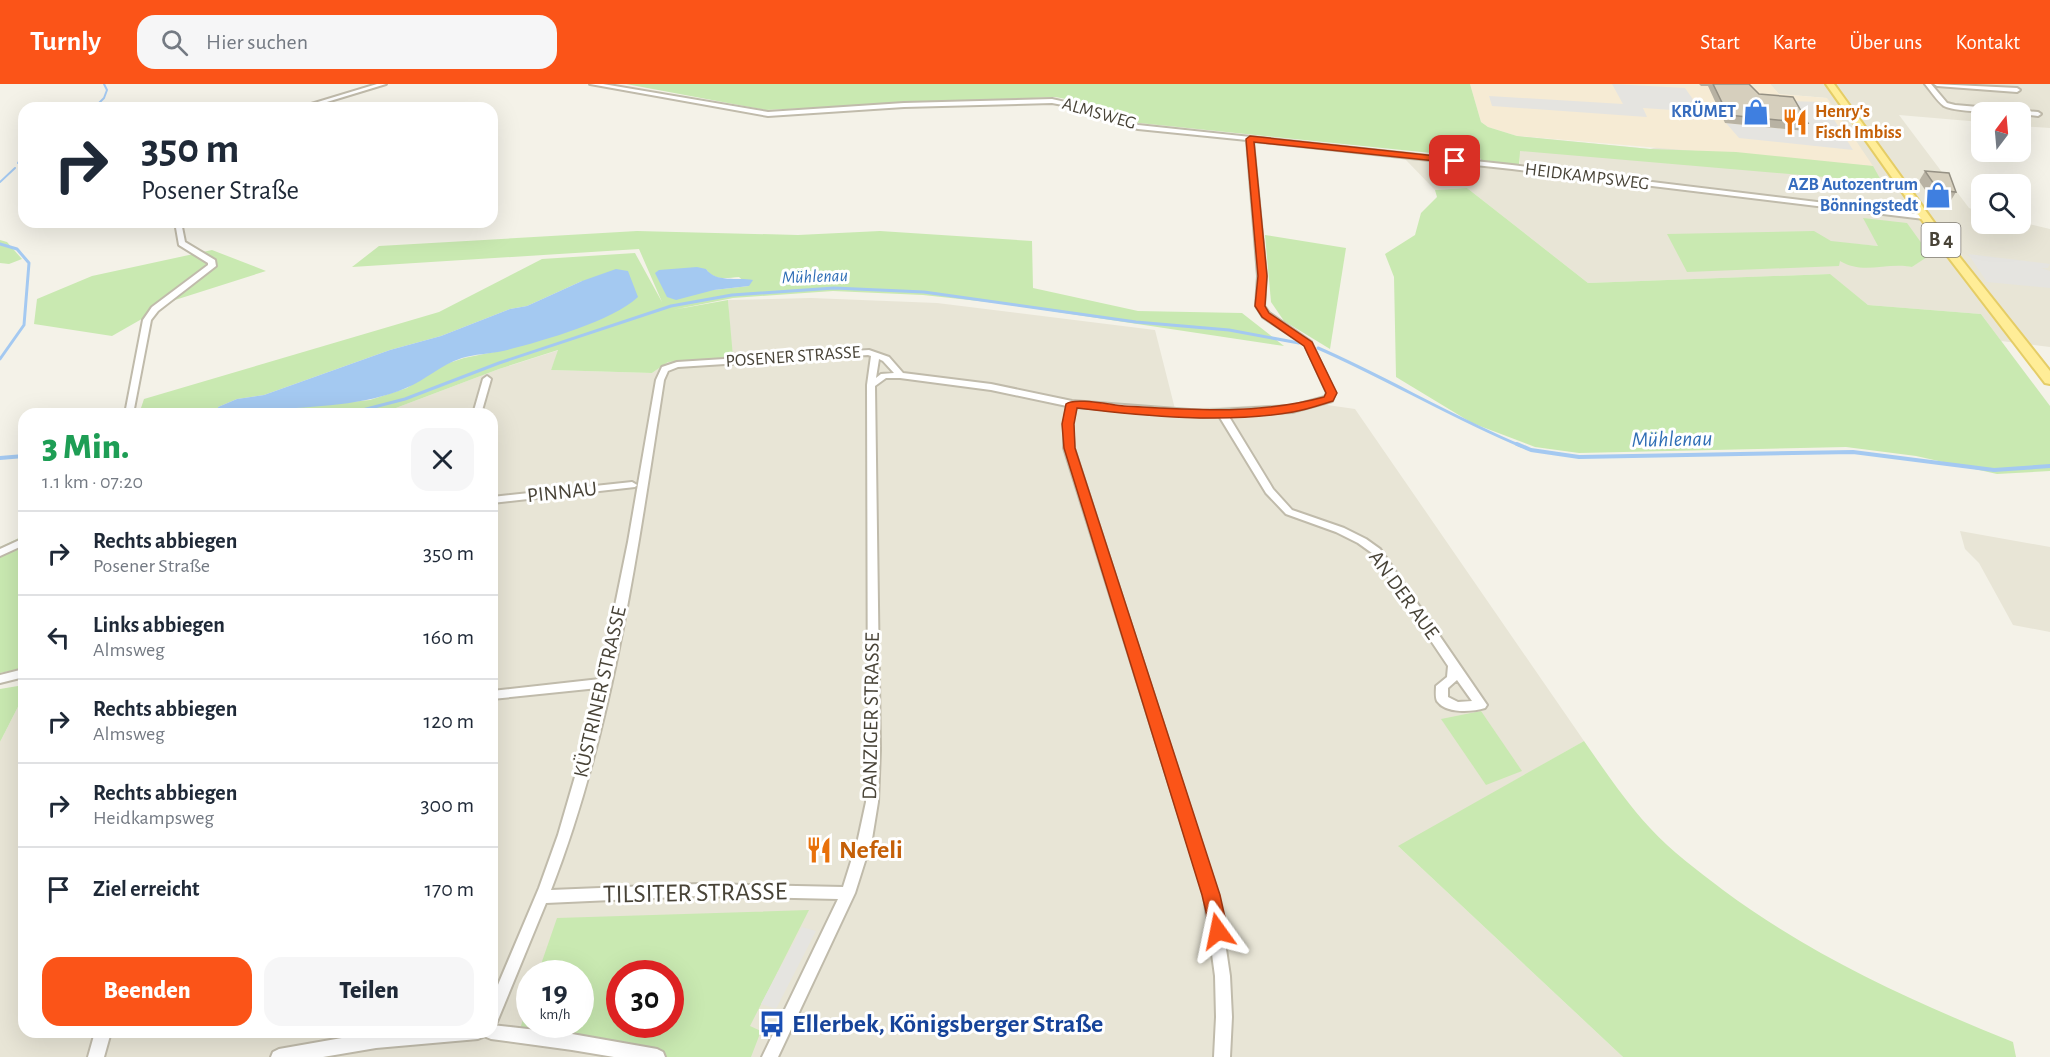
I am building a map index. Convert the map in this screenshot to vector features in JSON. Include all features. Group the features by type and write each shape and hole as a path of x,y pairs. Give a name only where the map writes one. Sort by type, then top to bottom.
{"main road":[{"name":"B 4","path":"1830,84 1924,217 2050,380"}],"street":[{"path":"322,102 383,84"},
{"name":"ALMSWEG","path":"593,84 768,114 923,104 1052,101 1081,107 1120,124 1250,139"},
{"path":"1928,84 1945,104 2037,114"},
{"path":"1937,84 2017,90"},
{"name":"HEIDKAMPSWEG","path":"1250,139 1516,167 1924,217"},
{"name":"POSENER STRASSE","path":"871,385 884,376 900,375 991,387 1072,404 1111,409 1222,415 1292,409 1329,399 1331,393 1308,344 1266,315 1260,306 1262,276 1250,139"},
{"path":"130,408 147,320 156,309 212,266 212,262 182,243 179,228"},
{"name":"POSENER STRASSE","path":"677,364 860,352 875,354 886,359 900,375"},
{"name":"DANZIGER STRASSE","path":"770,1057 848,893 865,839 872,802 874,750 871,385 875,354"},
{"name":"KÜSTRINER STRASSE","path":"498,1002 573,810 604,683 643,483 660,380 665,369 677,364"},
{"path":"479,408 487,379"},
{"path":"1072,404 1068,424 1070,448 1211,895 1218,931 1224,996 1222,1057"},
{"name":"AN DER AUE","path":"1222,415 1269,491 1289,512 1340,530 1362,541 1376,552 1454,666"},
{"name":"PINNAU","path":"498,499 632,485"},
{"path":"0,553 18,544"},
{"path":"0,679 18,674"},
{"path":"498,694 604,683"},
{"name":"TILSITER STRASSE","path":"541,897 699,890 848,893"},
{"path":"498,1033 572,1042 657,1057"},
{"path":"96,1057 101,1038"},
{"path":"279,1057 376,1040 402,1038"}],"shaded area":[{"path":"1470,84 1770,84 1779,94 1827,98 1873,166 1517,136 1488,127 1481,122"},
{"path":"1612,84 1685,88 1702,112 1643,108 1647,117 1492,106 1489,96 1623,104"},
{"path":"1770,84 2050,84 2050,128 2031,127 2031,102 1971,102 1971,121 1899,115 1971,209 1971,234 2031,234 2031,224 2050,229 2050,347 2001,341 1981,314 1868,305 1829,274 1588,283 1467,188 1435,190 1405,159 1521,171 1517,136 1650,149 1827,98 1779,94","holes":["1864,218 1929,255 1912,267 1896,264 1881,266 1831,242 1879,246"]},
{"path":"1787,101 1823,102 1853,150 1739,138 1726,123 1804,131"},
{"path":"1968,254 2050,264 2048,268 2041,268 2050,271 2050,288 1987,282"},
{"path":"811,298 937,303 1155,330 1175,409 1313,403 1355,409 1584,741 1399,847 1623,1057 0,1057 0,742 18,707 18,1038 498,1038 498,408 396,408 499,369 559,350 551,370 652,373 668,362 732,357 728,300"},
{"path":"1960,531 2050,547 2050,632 2013,625 1979,563 1965,549"},
{"path":"802,927 816,931 776,1009 761,1004"}],"green space":[{"path":"626,84 1470,84 1481,122 1488,127 1517,136 1650,149 1736,152 1873,166 1882,182 1520,151 1519,166 1482,162 1480,158 1139,123 1055,97 765,110"},
{"path":"1467,188 1588,283 1830,274 1868,305 1981,314 2050,406 2050,471 1997,474 1916,456 1846,447 1579,453 1535,447 1472,423 1396,377 1394,277 1385,254 1415,235 1421,213 1437,197 1435,190"},
{"path":"1863,218 1907,223 1930,255 1912,267 1866,268 1840,261 1839,266 1687,272 1667,234 1814,231 1831,241 1878,246"},
{"path":"637,231 798,235 880,231 1032,241 1033,288 1138,311 1242,313 1284,346 997,303 923,295 833,291 733,298 672,310 728,300 733,357 668,362 652,373 551,370 558,350 499,369 396,408 290,408 370,400 407,388 440,366 569,331 582,281 527,306 510,309 441,336 390,350 264,395 237,399 218,408 141,408 144,399 439,312 542,259 635,253 662,302 639,249 352,267 379,246","holes":["706,269 721,278 739,277 749,286 714,290"]},
{"path":"1265,235 1346,248 1330,349 1284,321 1271,302"},
{"path":"0,240 7,242 22,259 9,264 0,263"},
{"path":"212,250 266,271 175,300 112,336 34,324 37,299 92,276"},
{"path":"18,538 18,669 0,673 0,547"},
{"path":"18,686 18,707 0,742 0,689"},
{"path":"1481,711 1522,771 1486,785 1441,719"},
{"path":"1584,741 1624,797 1650,828 1676,853 1723,890 1792,936 1863,975 2013,1042 2016,1057 1623,1057 1398,846"},
{"path":"809,910 750,1026 761,1031 751,1057 658,1057 564,1038 594,1038 594,960 542,960 557,918"}],"water":[{"path":"697,267 706,269 721,278 753,280 749,286 714,290 676,300 667,297 655,273 659,270"},
{"path":"616,269 628,271 638,297 611,315 593,323 503,351 462,358 413,385 390,394 356,402 293,408 218,408 237,399 264,395 390,350 441,336 510,309 527,306 582,281"}],"building":[{"path":"1713,84 1749,84 1759,94 1793,97 1808,123 1728,115"},
{"path":"1925,171 1949,173 1956,192 1938,190"}],"waterway":[{"name":"Mühlenau","path":"100,102 107,90 104,84"},
{"name":"Mühlenau","path":"0,182 15,168"},
{"name":"Mühlenau","path":"0,244 17,249 29,263 24,325 0,359"},
{"name":"Mühlenau","path":"370,408 405,399 499,363 671,306 732,295 834,288 924,292 1136,322 1229,330 1299,343"},
{"name":"Mühlenau","path":"1318,348 1469,423 1521,446"},
{"name":"Mühlenau","path":"1517,444 1531,450 1579,457 1853,452 1994,470 2050,466"},
{"name":"Mühlenau","path":"0,458 18,456"}],"place":[{"name":"KRÜMET","path":"1756,112"},
{"name":"Henry's Fisch Imbiss","path":"1795,122"},
{"name":"AZB Autozentrum Bönningstedt","path":"1938,195"},
{"name":"Nefeli","path":"819,850"},
{"name":"Ellerbek, Königsberger Straße","path":"772,1024"}],"route":[{"path":"1218,931 1211,895 1070,448 1068,424 1072,404 1111,409 1222,415 1292,409 1329,399 1331,393 1308,344 1266,315 1260,306 1262,276 1250,139 1455,161"}]}
